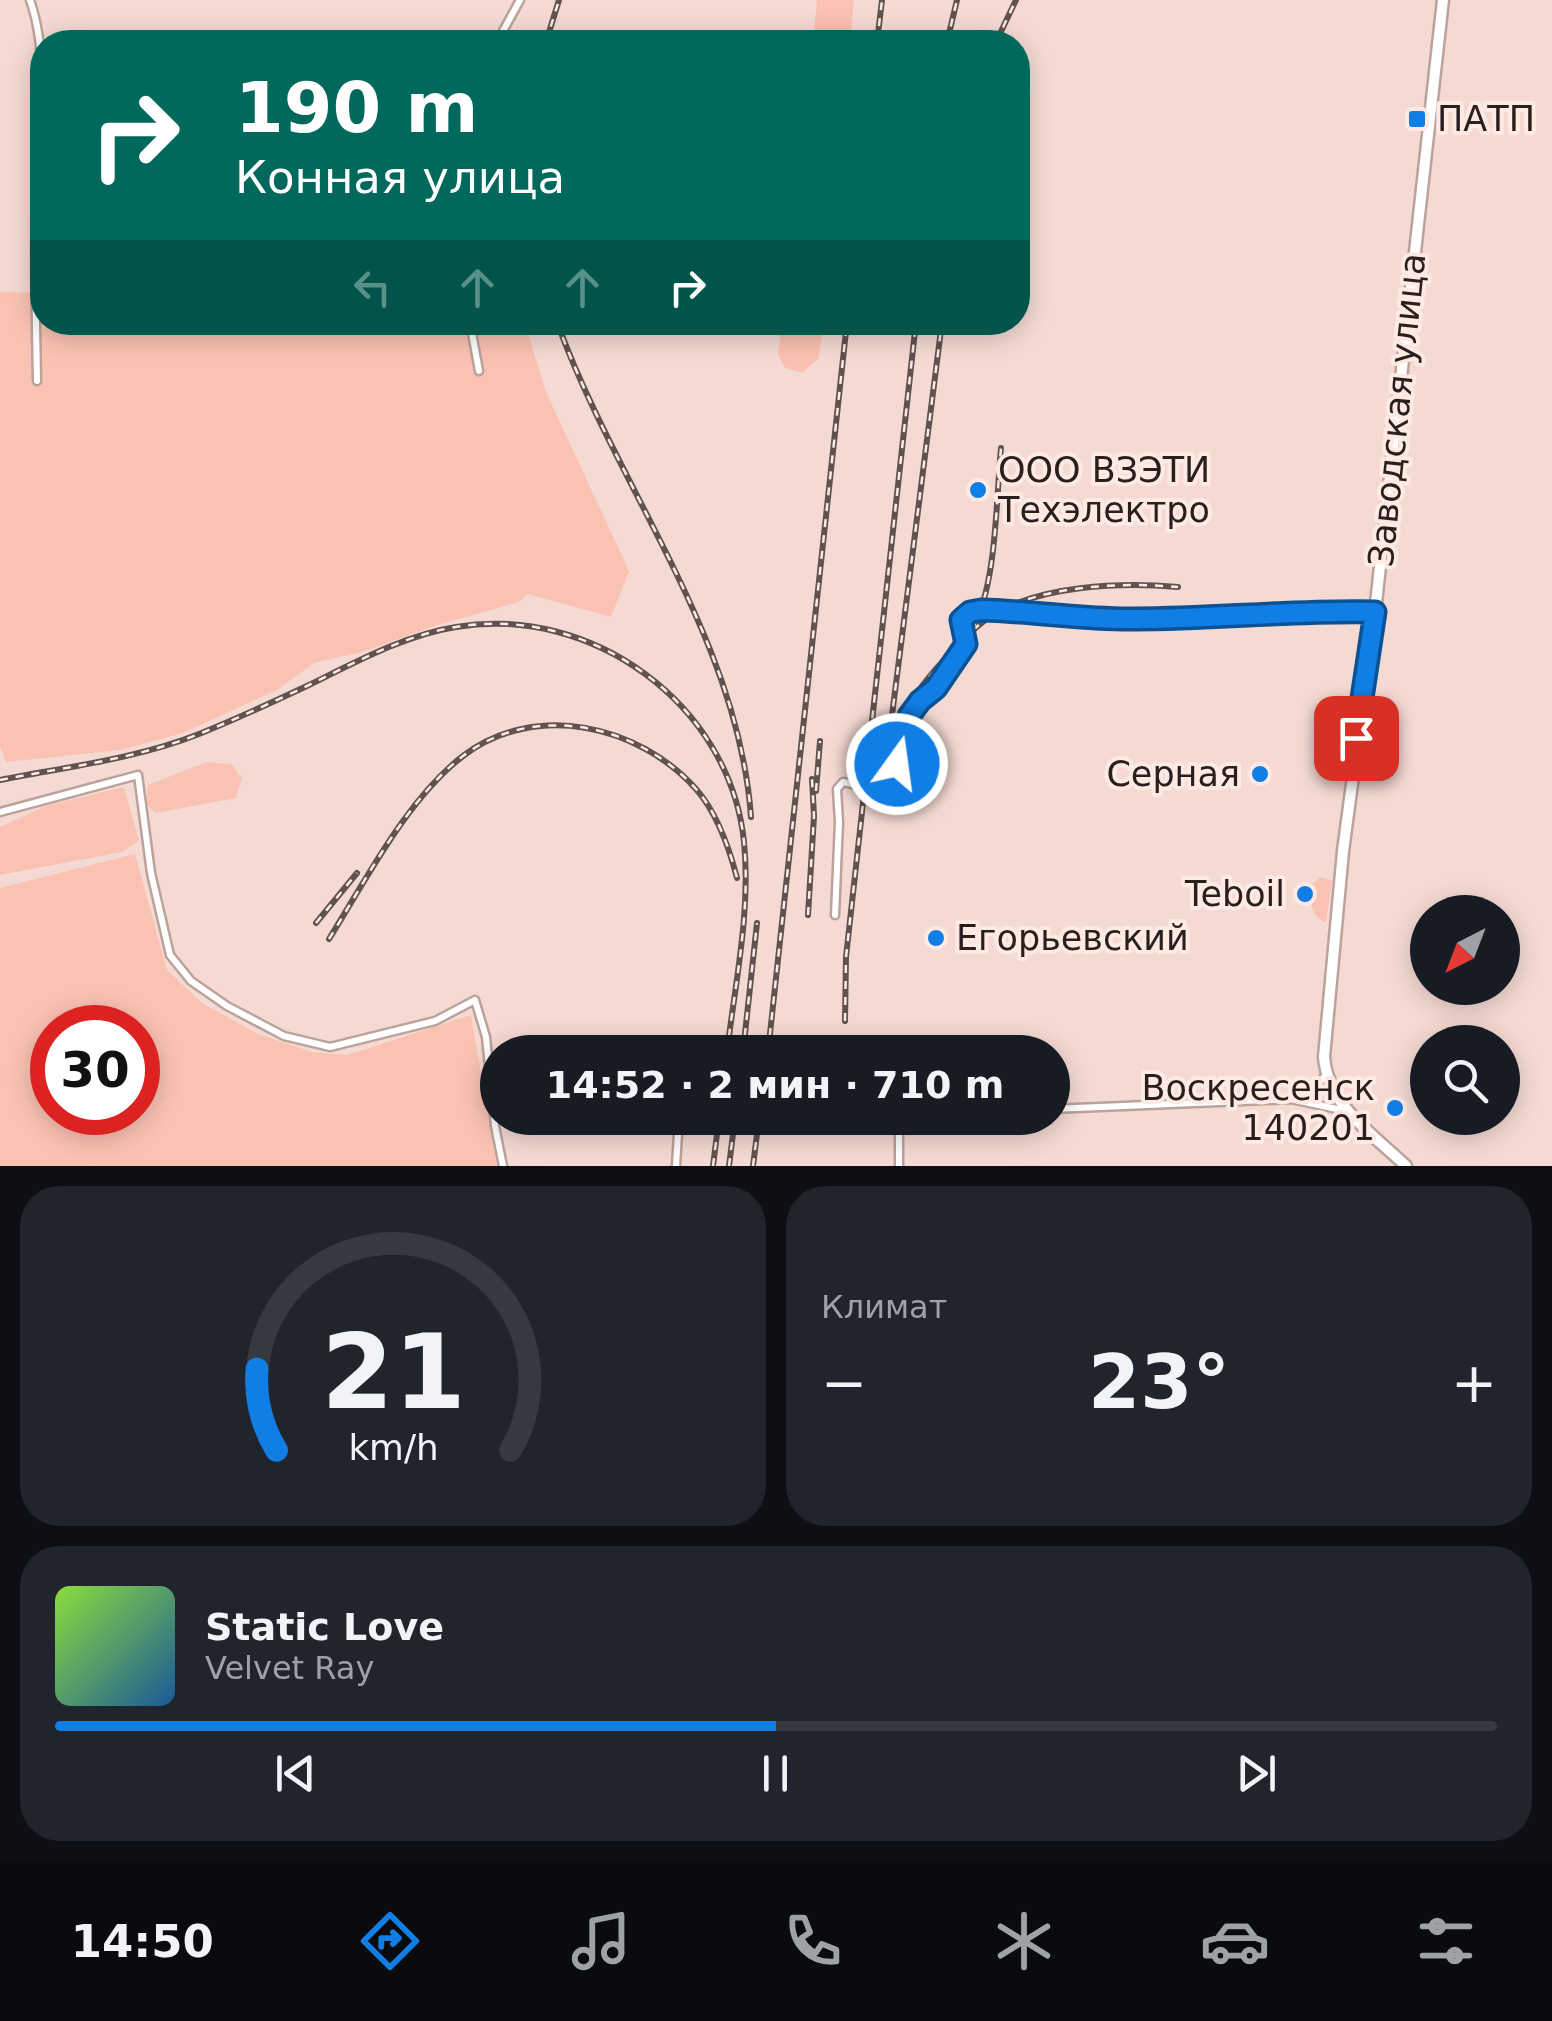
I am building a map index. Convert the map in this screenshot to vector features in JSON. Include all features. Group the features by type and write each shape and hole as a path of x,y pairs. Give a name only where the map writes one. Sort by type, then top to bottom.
{"street":[{"path":"30,0 38,30"},
{"path":"504,30 520,0"},
{"name":"Заводская улица","path":"1326,1076 1326,1028 1337,906 1375,612 1443,0"},
{"path":"37,335 37,380"},
{"path":"472,335 479,371"},
{"path":"835,915 837,788 842,782 880,790 895,782 904,725 966,644 960,624 970,612 990,610 1112,620 1375,612"},
{"path":"0,812 138,775 152,873 170,954 190,981 284,1036 330,1047 436,1022 475,1000 486,1037 503,1166"},
{"path":"1070,1108 1291,1098 1308,1095 1326,1076 1348,1111 1406,1166"},
{"path":"1291,1098 1348,1111"},
{"path":"676,1166 678,1135"},
{"path":"899,1135 899,1166"}],"shaded area":[{"path":"817,0 854,0 851,30 814,30"},
{"path":"0,292 30,293 30,335 529,335 546,392 629,571 611,617 528,594 519,602 434,626 366,651 314,663 277,690 183,733 121,750 6,762 0,747"},
{"path":"780,335 822,335 819,358 802,373 785,368 778,354"},
{"path":"207,762 231,764 242,778 236,798 156,813 146,804 148,785"},
{"path":"124,787 139,841 122,852 0,875 0,827 45,806"},
{"path":"135,854 167,970 202,1003 258,1034 312,1052 347,1055 471,1015 480,1067 480,1135 492,1135 497,1166 0,1166 0,888"},
{"path":"1321,877 1332,881 1326,922 1315,913 1310,897 1310,886"}],"railway":[{"path":"550,30 559,0"},
{"path":"878,30 882,0"},
{"path":"950,30 957,0"},
{"path":"1002,30 1016,0"},
{"path":"562,335 582,384 700,625 724,687 741,751 751,817"},
{"path":"770,1035 846,335"},
{"path":"845,1021 846,957 915,335"},
{"path":"885,770 940,335"},
{"path":"972,629 991,566 1001,448"},
{"path":"897,732 911,703 936,669 976,628 1008,607 1080,588 1178,587"},
{"path":"0,780 101,762 175,743 418,636 456,627 507,624 556,631 603,649 645,674 682,707 712,747 733,792 746,868 729,1035"},
{"path":"329,939 424,794 463,756 491,739 522,729 553,725 585,728 646,749 673,767 710,809 737,878"},
{"path":"816,791 820,741"},
{"path":"808,915 814,816 812,779"},
{"path":"316,923 357,873"},
{"path":"745,1035 757,923"},
{"path":"713,1166 717,1135"},
{"path":"729,1166 733,1135"},
{"path":"753,1166 757,1135"}],"place":[{"name":"ПАТП","path":"1417,119"},
{"name":"ООО ВЗЭТИ Техэлектро","path":"978,490"},
{"name":"Серная","path":"1260,774"},
{"name":"Teboil","path":"1305,894"},
{"name":"Егорьевский","path":"936,938"},
{"name":"Воскресенск 140201","path":"1395,1108"}],"route":[{"path":"897,764 909,716 936,688 966,644 961,620 970,612 981,610 1112,620 1375,612 1356,738"}]}
